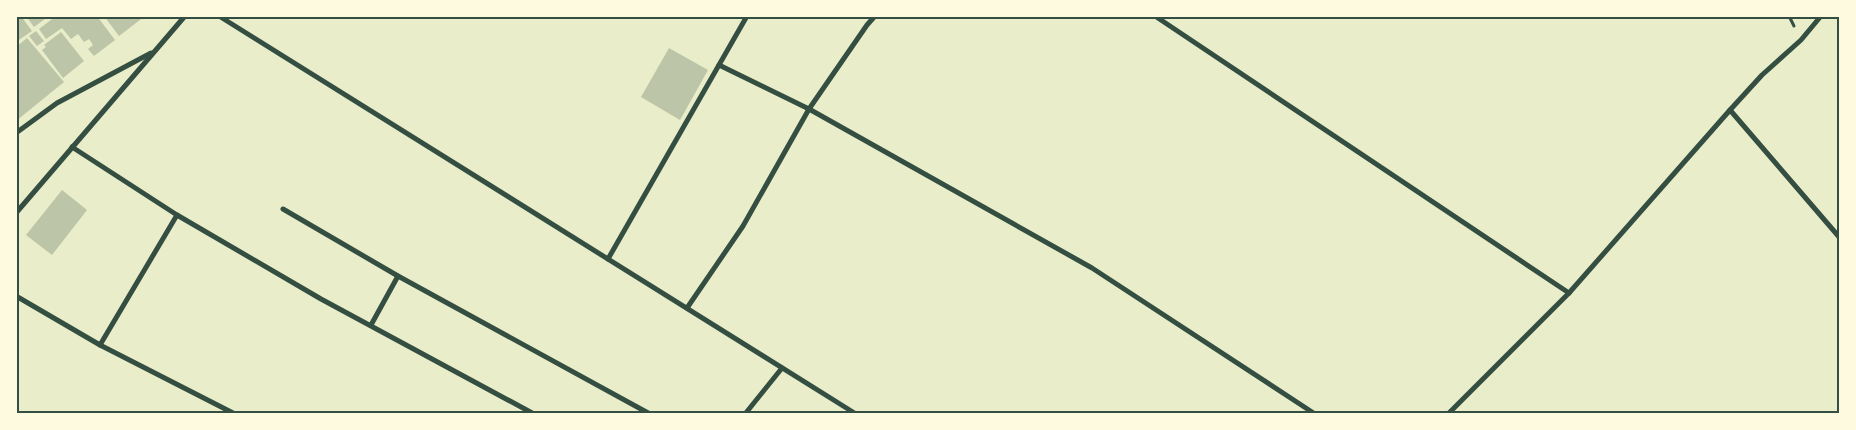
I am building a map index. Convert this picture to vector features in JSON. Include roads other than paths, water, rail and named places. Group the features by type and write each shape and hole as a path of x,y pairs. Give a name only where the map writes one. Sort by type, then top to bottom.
{"street":[{"path":"16,213 185,16"},
{"path":"219,16 856,414"},
{"path":"608,259 747,16"},
{"path":"688,308 743,226 809,109 874,16"},
{"path":"1155,16 1569,293"},
{"path":"1448,414 1569,293 1730,110 1762,75 1801,40 1821,16"},
{"path":"16,133 57,103 154,52"},
{"path":"719,65 809,109 1092,268 1316,414"},
{"path":"1730,110 1840,238"},
{"path":"72,148 177,215 321,299 534,414"},
{"path":"283,209 398,276 650,414"},
{"path":"100,345 177,215"},
{"path":"371,325 398,276"},
{"path":"16,296 100,345 235,414"},
{"path":"745,414 782,368"}]}
